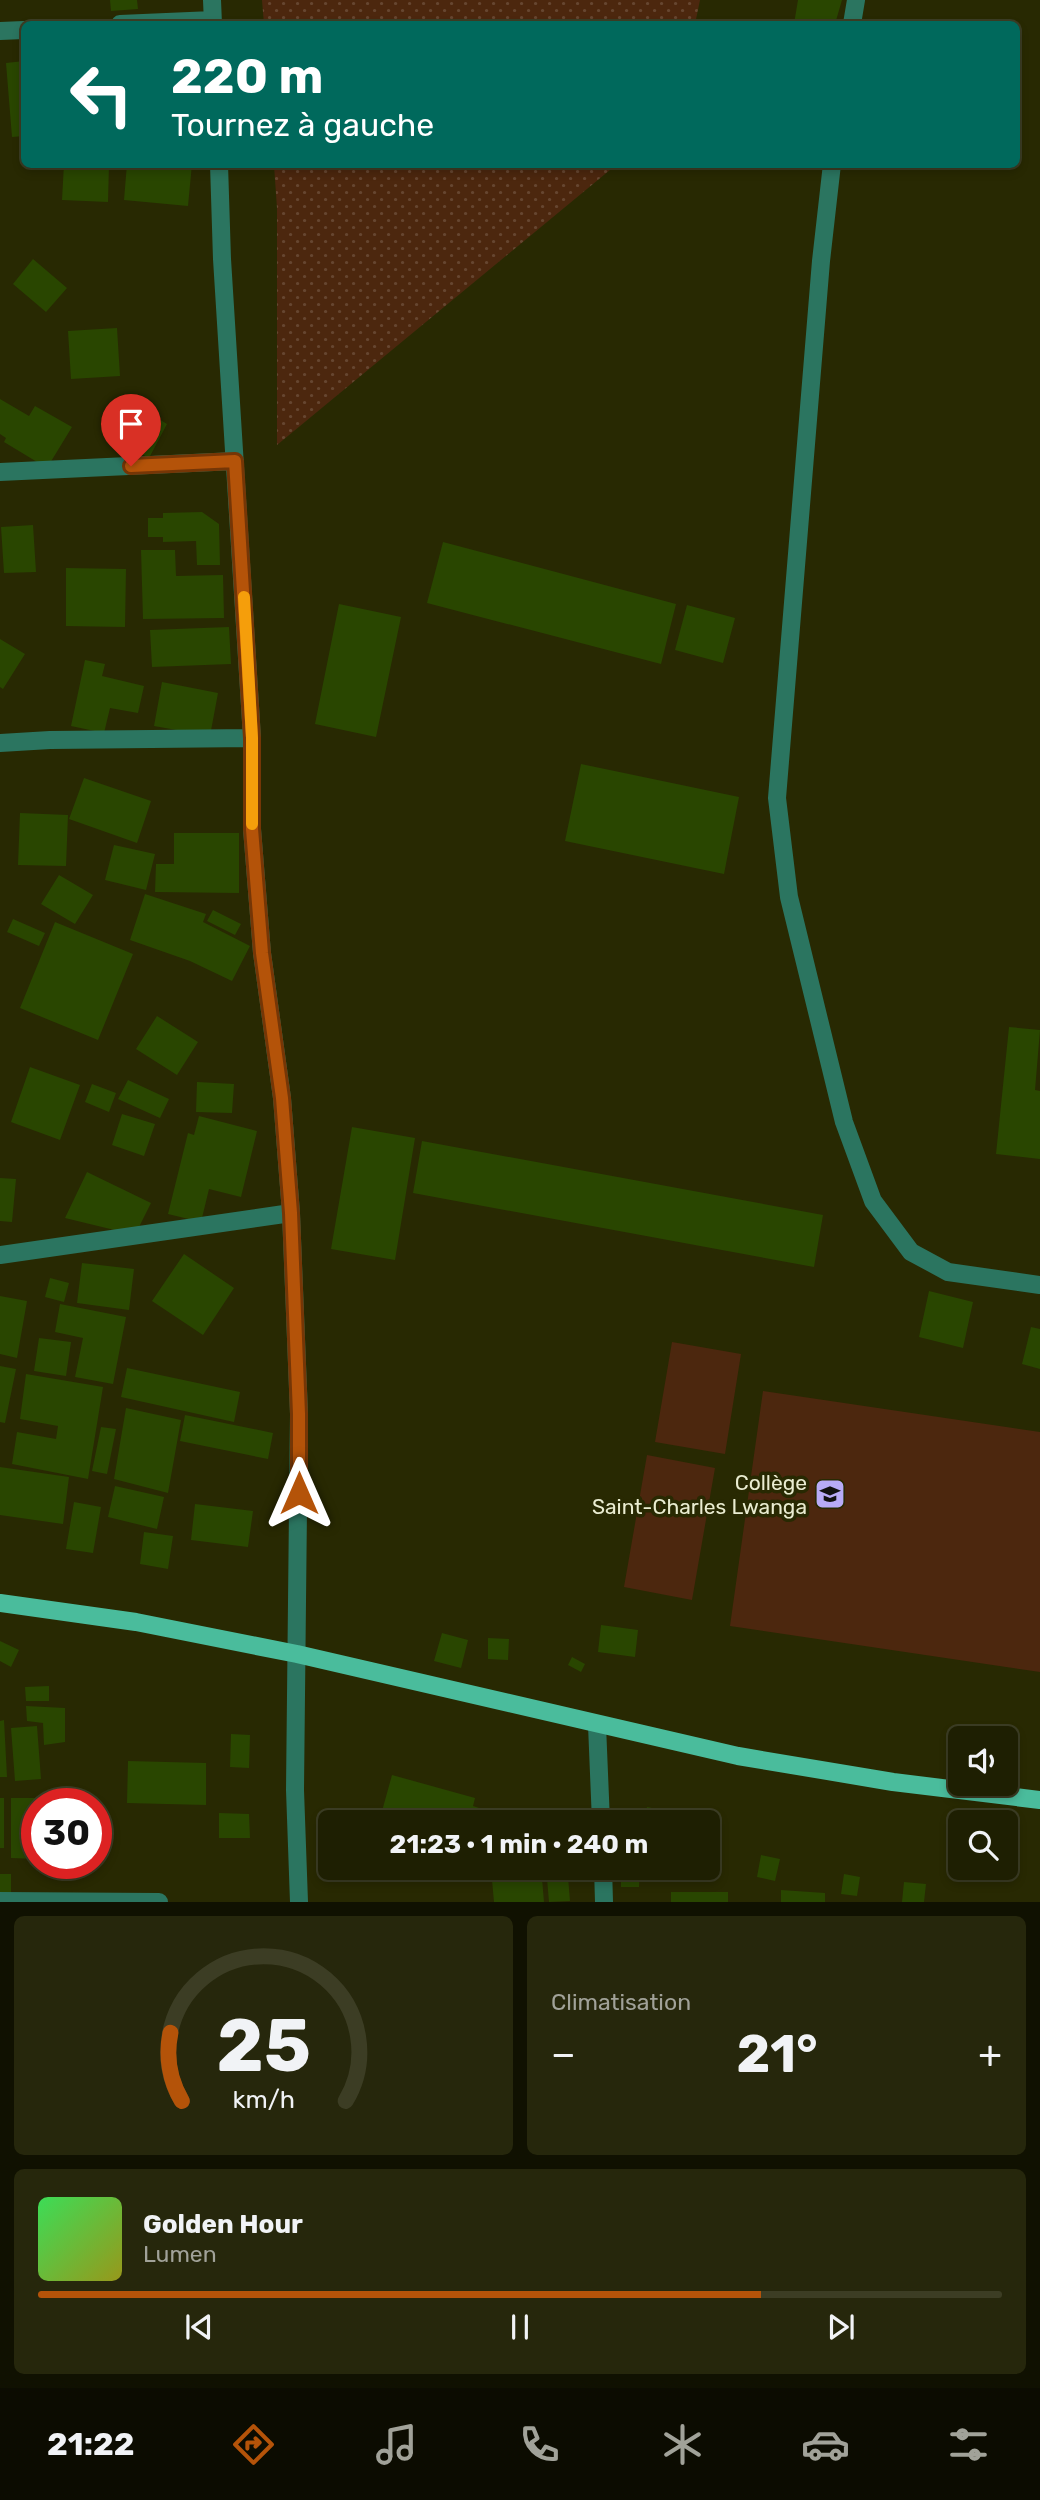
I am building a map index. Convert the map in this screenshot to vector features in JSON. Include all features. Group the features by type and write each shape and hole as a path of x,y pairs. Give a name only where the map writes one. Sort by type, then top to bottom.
{"main road":[{"path":"0,1603 136,1622 297,1654 738,1756 893,1783 1040,1800"}],"street":[{"path":"212,0 213,21"},
{"path":"852,21 856,0"},
{"path":"0,31 21,30"},
{"path":"219,168 252,738 252,829 261,939 282,1098 291,1213 299,1414 295,1790 299,1902"},
{"path":"832,168 821,261 777,797 789,897 844,1122 873,1201 911,1252 948,1272 1040,1285"},
{"path":"0,472 235,461"},
{"path":"0,743 252,738"},
{"path":"0,1255 291,1213"},
{"path":"597,1725 601,1810"},
{"path":"603,1880 604,1902"},
{"path":"0,1901 159,1902"}],"shaded area":[{"path":"262,0 700,0 696,21 264,21"},
{"path":"274,168 612,168 277,445 277,208"},
{"path":"672,1342 741,1354 725,1454 655,1442"},
{"path":"763,1391 1040,1432 1040,1672 730,1626"},
{"path":"647,1455 715,1468 692,1600 624,1587"}],"building":[{"path":"110,0 137,0 138,9 111,11"},
{"path":"798,0 842,0 836,21 794,21"},
{"path":"21,61 21,136 12,137 6,63"},
{"path":"64,168 109,168 108,202 62,200"},
{"path":"127,168 192,168 188,206 124,200"},
{"path":"33,259 67,288 46,312 13,284"},
{"path":"117,328 120,376 71,379 68,331"},
{"path":"123,397 167,424 149,458 101,432"},
{"path":"0,399 29,416 35,406 72,427 47,468 4,442 6,438 0,434"},
{"path":"202,512 219,524 220,565 197,565 196,541 163,542 163,537 148,537 148,518 163,518 163,513"},
{"path":"33,525 36,572 4,573 1,527"},
{"path":"443,542 676,604 661,664 427,603"},
{"path":"141,550 175,550 176,576 223,575 224,618 143,619"},
{"path":"66,568 126,569 125,627 66,626"},
{"path":"339,604 401,617 376,737 315,724"},
{"path":"687,605 735,618 723,663 675,650"},
{"path":"229,627 231,664 152,667 150,630"},
{"path":"0,639 25,654 3,689 0,687"},
{"path":"85,660 105,664 102,676 144,686 138,713 110,708 104,733 71,726"},
{"path":"162,682 218,693 210,736 154,726"},
{"path":"581,764 739,797 724,874 565,841"},
{"path":"84,778 151,801 137,843 69,819"},
{"path":"20,813 68,815 66,866 18,865"},
{"path":"174,833 239,833 239,893 155,892 156,864 174,864"},
{"path":"114,845 155,854 146,890 105,880"},
{"path":"59,875 93,895 75,924 41,904"},
{"path":"145,894 206,914 203,922 250,946 232,981 190,961 130,940"},
{"path":"213,910 241,924 235,935 207,921"},
{"path":"13,919 45,933 39,946 7,932"},
{"path":"55,922 133,954 98,1040 20,1008"},
{"path":"157,1016 198,1042 177,1075 136,1049"},
{"path":"1009,1027 1040,1030 1035,1090 1040,1091 1040,1159 996,1154"},
{"path":"30,1067 80,1085 60,1140 11,1122"},
{"path":"128,1080 169,1099 160,1118 118,1099"},
{"path":"197,1082 234,1084 232,1113 196,1112"},
{"path":"92,1084 116,1093 109,1112 85,1102"},
{"path":"122,1114 155,1124 144,1156 112,1145"},
{"path":"199,1116 257,1131 241,1197 209,1189 201,1222 168,1214 188,1133 194,1135"},
{"path":"352,1127 415,1138 395,1260 331,1249"},
{"path":"422,1141 823,1215 814,1267 413,1193"},
{"path":"87,1172 151,1203 135,1235 65,1218"},
{"path":"0,1178 16,1179 12,1222 0,1221"},
{"path":"184,1254 234,1288 203,1335 152,1301"},
{"path":"82,1263 134,1269 129,1310 77,1303"},
{"path":"50,1278 69,1283 64,1302 45,1297"},
{"path":"929,1291 973,1302 963,1348 919,1337"},
{"path":"0,1296 27,1301 17,1358 0,1354"},
{"path":"60,1304 126,1317 113,1384 75,1377 83,1338 55,1332"},
{"path":"1031,1327 1040,1329 1040,1369 1022,1364"},
{"path":"39,1338 71,1342 66,1376 34,1371"},
{"path":"0,1366 16,1369 5,1423 0,1422"},
{"path":"127,1368 240,1392 234,1422 121,1397"},
{"path":"26,1374 103,1387 88,1479 12,1464 17,1432 56,1439 58,1426 20,1419"},
{"path":"126,1408 181,1420 168,1493 114,1479"},
{"path":"185,1415 273,1433 268,1459 180,1441"},
{"path":"101,1427 116,1429 107,1474 92,1471"},
{"path":"0,1467 69,1477 63,1524 0,1515"},
{"path":"115,1486 164,1497 157,1529 108,1517"},
{"path":"74,1502 101,1507 93,1553 66,1549"},
{"path":"195,1504 253,1511 248,1547 191,1540"},
{"path":"144,1532 173,1536 168,1569 140,1564"},
{"path":"601,1625 638,1630 635,1657 598,1652"},
{"path":"442,1633 468,1640 461,1668 434,1661"},
{"path":"488,1638 509,1639 508,1660 488,1659"},
{"path":"0,1641 19,1650 11,1667 0,1661"},
{"path":"572,1657 585,1664 581,1672 568,1665"},
{"path":"49,1686 49,1701 26,1701 25,1687"},
{"path":"26,1706 65,1708 65,1742 44,1745 43,1723 27,1721"},
{"path":"4,1720 7,1777 0,1777 0,1721"},
{"path":"37,1726 41,1779 15,1781 11,1728"},
{"path":"231,1734 250,1735 249,1768 230,1767"},
{"path":"128,1761 206,1763 206,1805 127,1803"},
{"path":"392,1775 475,1798 473,1806 482,1809 482,1810 382,1810"},
{"path":"0,1798 4,1798 4,1848 0,1848"},
{"path":"11,1798 21,1798 21,1858 11,1858"},
{"path":"219,1813 249,1814 250,1838 219,1838"},
{"path":"761,1855 780,1859 775,1881 757,1877"},
{"path":"0,1874 11,1874 11,1894 0,1894"},
{"path":"844,1874 860,1877 857,1896 841,1894"},
{"path":"492,1880 542,1880 544,1902 494,1902"},
{"path":"547,1880 568,1880 570,1901 549,1902"},
{"path":"621,1880 639,1880 639,1887 621,1887"},
{"path":"904,1882 926,1884 924,1902 902,1902"},
{"path":"781,1890 825,1893 825,1902 781,1902"},
{"path":"671,1892 728,1892 728,1902 671,1902"}],"slow traffic":[{"path":"244,597 252,738 252,824"}],"place":[{"name":"Collège Saint-Charles Lwanga","path":"830,1494"}],"route":[{"path":"131,466 235,461 252,738 252,829 262,953 282,1098 291,1213 299,1414 299,1493"}]}
